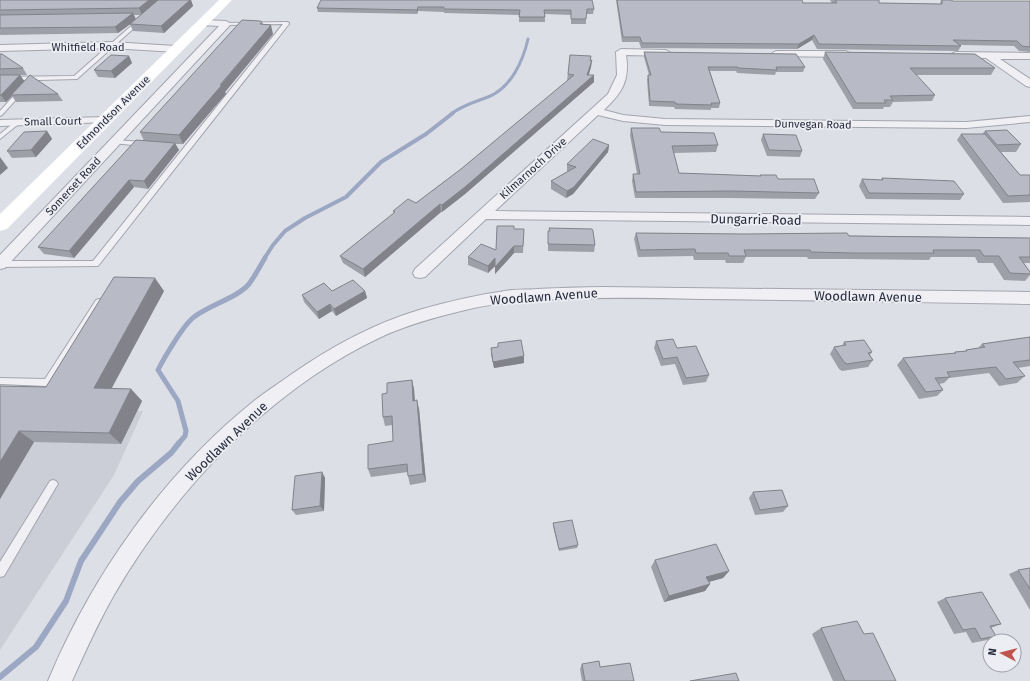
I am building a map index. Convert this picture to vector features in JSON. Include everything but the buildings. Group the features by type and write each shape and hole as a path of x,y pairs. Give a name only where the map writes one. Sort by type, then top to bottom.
{"main road":[{"name":"Edmondson Avenue","path":"0,224 226,0"},
{"path":"951,0 1030,0"}],"street":[{"path":"203,23 226,24"},
{"name":"Somerset Road","path":"0,264 226,24"},
{"name":"Whitfield Road","path":"0,48 111,46 176,49"},
{"name":"Kilmarnoch Drive","path":"420,273 612,96 623,79 624,69 621,52 677,53"},
{"path":"765,54 853,54"},
{"path":"948,55 1030,56"},
{"path":"988,55 1030,84"},
{"path":"118,107 147,109"},
{"name":"Dunvegan Road","path":"596,112 624,118 665,122 966,125 1030,119"},
{"name":"Small Court","path":"0,123 105,120"},
{"name":"Dungarrie Road","path":"482,216 1030,221"},
{"name":"Woodlawn Avenue","path":"60,681 82,633 107,587 138,539 174,493 216,447 260,406 340,351 375,333 420,316 465,304 506,296 552,293 603,292 1030,298"}],"lane":[{"path":"0,79 75,78 144,17 137,17"},
{"path":"0,264 95,264 287,23 226,24"},
{"path":"0,114 32,79"},
{"path":"0,137 18,122"},
{"path":"115,142 152,145"},
{"path":"181,147 188,148"},
{"path":"0,381 47,383 103,296"},
{"path":"0,572 53,484"}],"shaded area":[{"path":"0,407 143,411 114,475 0,650"}],"waterway":[{"path":"451,114 465,106 496,93 503,87 515,73 523,56 528,39"},
{"path":"264,259 285,231 305,218 346,197 381,162 426,134 453,113"},
{"path":"178,444 185,436 186,431 178,401 158,370 174,342 190,321 200,313 244,289 249,284 265,258"},
{"path":"0,677 36,647 66,601 81,561 120,502 138,481 171,453 179,443"}]}
